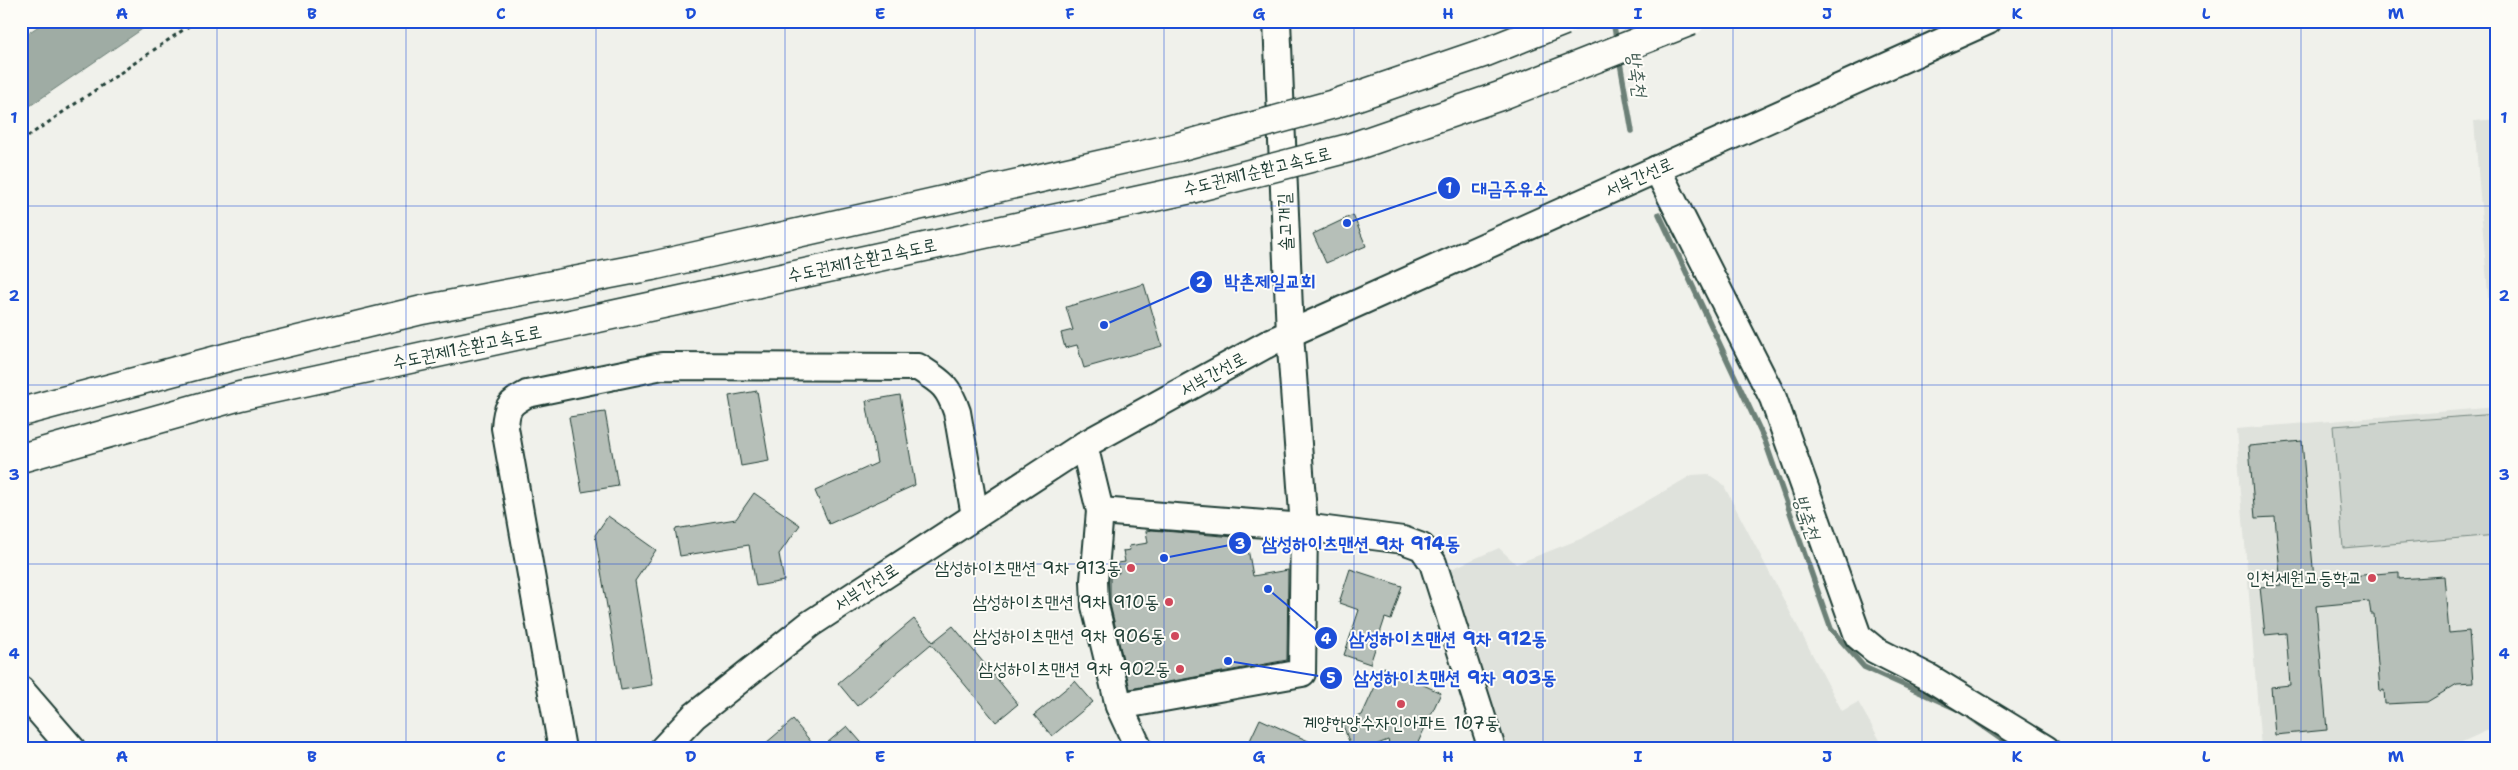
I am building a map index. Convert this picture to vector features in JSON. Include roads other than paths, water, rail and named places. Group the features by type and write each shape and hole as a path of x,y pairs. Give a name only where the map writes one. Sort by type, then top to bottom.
{"highway":[{"path":"21,412 223,358 422,310 652,266 1178,147 1334,104 1486,52 1564,21"},
{"name":"수도권제1순환고속도로","path":"21,458 240,396 1191,189 1349,148 1500,96 1691,21"}],"street":[{"name":"솔고개길","path":"1277,21 1290,334"},
{"name":"서부간선로","path":"663,749 694,716 810,624 1084,445 1290,334 1988,21"},
{"path":"1657,169 1773,398 1858,636 1875,650 1930,678 2046,749"},
{"path":"1119,706 1302,673 1304,527 1290,334"},
{"path":"562,749 505,428 506,412 513,402 527,394 662,366 918,367 945,386 952,396 957,412 975,516"},
{"path":"1084,445 1100,511 1094,581 1095,606 1119,706 1139,749"},
{"path":"1100,511 1304,527 1402,540 1422,547 1433,563 1492,749"},
{"path":"21,690 72,749"}],"waterway":[{"name":"방축천","path":"1613,21 1617,43"},
{"name":"방축천","path":"1619,57 1632,131"},
{"name":"방축천","path":"1659,214 1765,441 1831,629 1864,667 1957,709"},
{"name":"방축천","path":"1969,717 2015,749"}],"place":[{"name":"대금주유소","path":"1347,223"},
{"name":"박촌제일교회","path":"1104,325"},
{"name":"삼성하이츠맨션 9차 914동","path":"1164,558"},
{"name":"삼성하이츠맨션 9차 913동","path":"1131,568"},
{"name":"인천세원고등학교","path":"2372,578"},
{"name":"삼성하이츠맨션 9차 912동","path":"1268,589"},
{"name":"삼성하이츠맨션 9차 910동","path":"1169,602"},
{"name":"삼성하이츠맨션 9차 906동","path":"1175,636"},
{"name":"삼성하이츠맨션 9차 903동","path":"1228,661"},
{"name":"삼성하이츠맨션 9차 902동","path":"1180,669"},
{"name":"계양한양수자인아파트 107동","path":"1401,704"}]}
